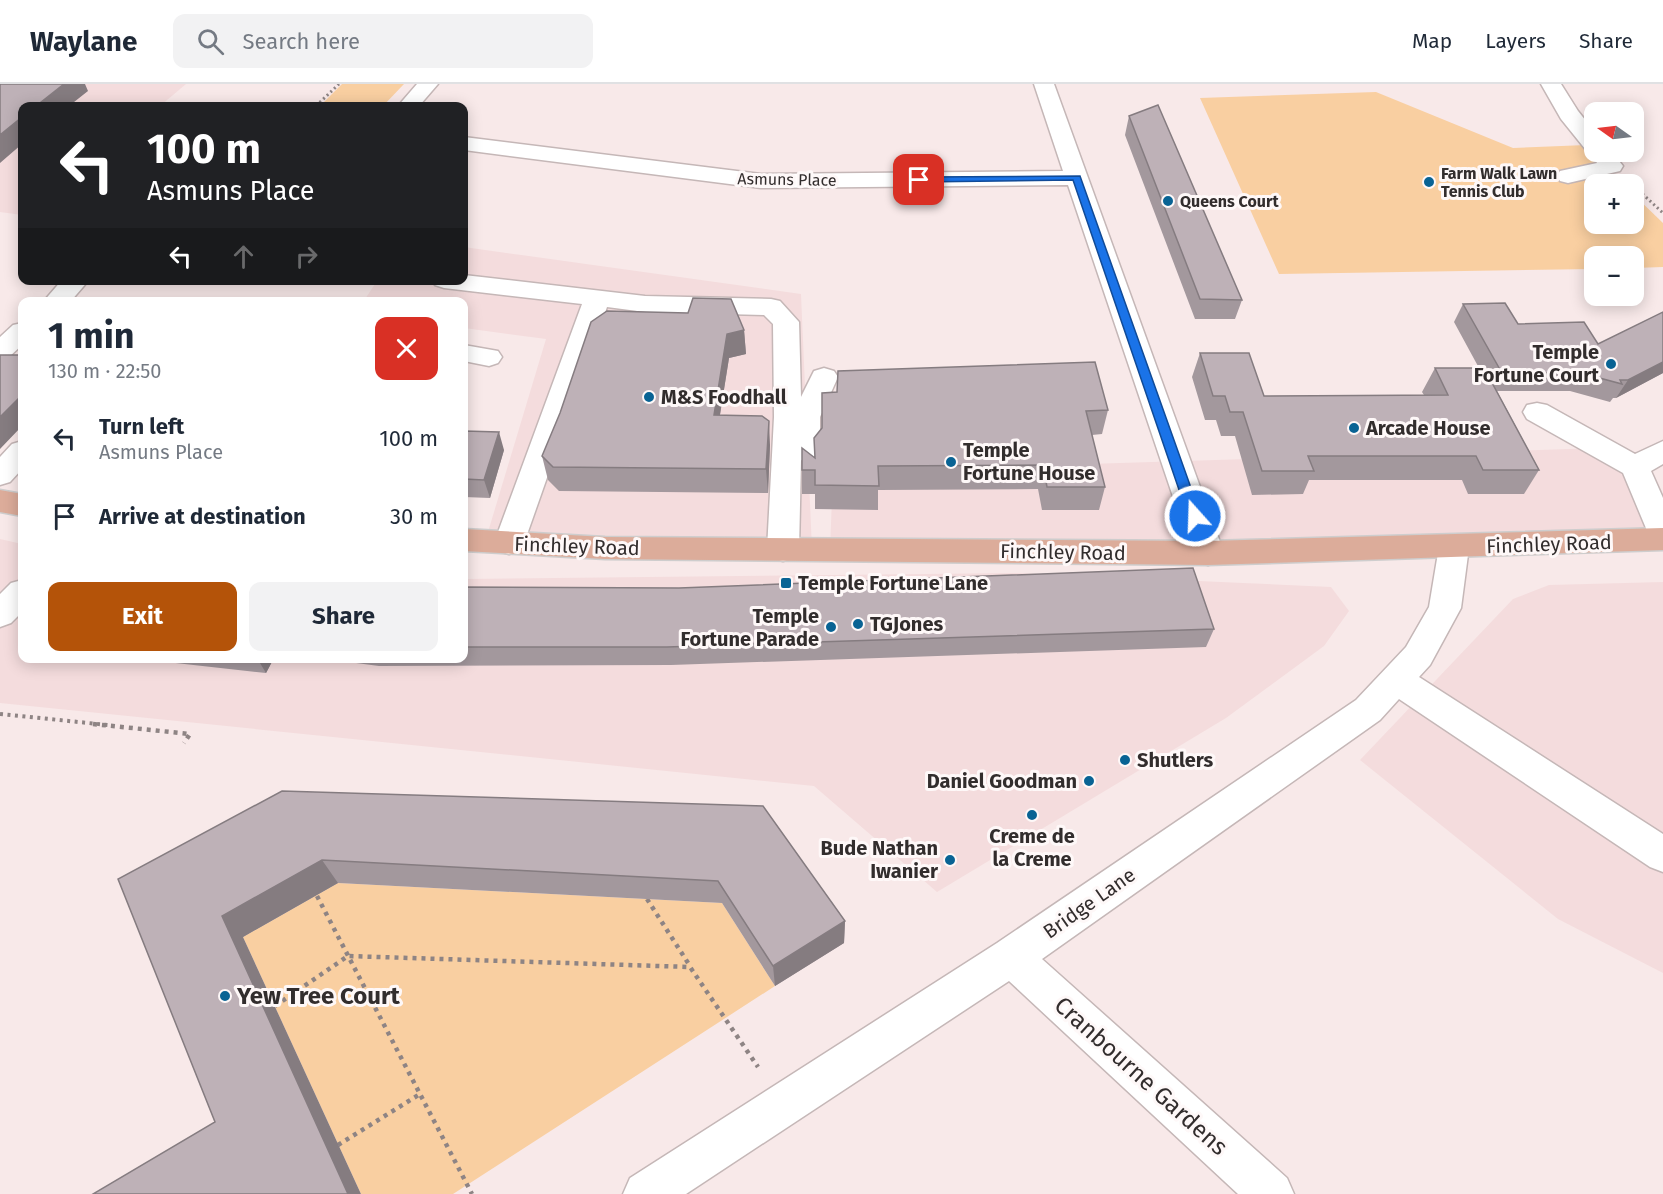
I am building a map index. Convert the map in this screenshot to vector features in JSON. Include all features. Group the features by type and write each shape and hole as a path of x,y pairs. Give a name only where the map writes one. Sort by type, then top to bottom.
{"main road":[{"path":"0,501 18,505"},
{"name":"Finchley Road","path":"468,540 605,548 1208,553 1663,539"}],"street":[{"path":"412,102 428,84"},
{"path":"1044,84 1208,553"},
{"path":"1551,84 1569,114 1584,133"},
{"name":"Asmuns Place","path":"468,144 761,181 1077,178"},
{"path":"1568,176 1599,162"},
{"path":"468,283 645,304 771,307 786,322 794,550"},
{"path":"60,297 72,285"},
{"path":"509,543 597,299"},
{"path":"794,550 806,417 824,377"},
{"path":"1537,412 1635,467 1663,533"},
{"path":"1635,467 1663,451"},
{"path":"0,475 18,455"},
{"name":"Bridge Lane","path":"646,1194 1011,957 1368,710 1418,656 1445,608 1454,547"},
{"path":"0,614 18,596"},
{"path":"1397,680 1663,855"},
{"name":"Cranbourne Gardens","path":"1011,957 1271,1194"}],"path":[{"path":"320,102 339,84"},
{"path":"1644,195 1663,213"},
{"path":"0,714 190,734 184,743"},
{"path":"317,896 472,1194"},
{"path":"647,899 783,1106"},
{"path":"275,1006 348,956 690,967"},
{"path":"338,1145 420,1094"}],"shaded area":[{"path":"0,84 186,84 165,102 18,102 18,214 0,212"},
{"path":"342,84 404,84 387,102 324,102"},
{"name":"Farm Walk Lawn Tennis Club","path":"1376,92 1513,148 1584,145 1584,162 1602,162 1614,174 1584,174 1584,234 1644,234 1644,205 1663,223 1663,267 1644,268 1644,246 1584,246 1584,269 1279,274 1200,98"},
{"path":"468,248 801,294 812,550 485,542 546,339 468,329 468,297 366,297 374,285 468,285"},
{"path":"1600,448 1635,467 1663,533 830,550 833,472"},
{"path":"0,539 18,543 18,663 468,663 468,579 1017,573 1331,587 1349,611 1324,646 1226,718 937,892 814,786 0,703"},
{"path":"1663,582 1663,973 1558,919 1360,760 1513,599 1549,585"},
{"path":"338,883 722,903 775,986 453,1194 361,1194 243,937"}],"building":[{"path":"0,84 64,84 41,102 18,102 18,120 0,135"},
{"path":"1158,105 1242,300 1200,299 1129,116"},
{"name":"M&S Foodhall","path":"693,298 731,299 744,330 727,334 714,415 762,416 769,421 766,469 553,467 542,456 560,413 591,322 607,311 688,313"},
{"path":"1505,303 1518,324 1584,322 1598,344 1663,312 1663,362 1628,380 1620,380 1622,384 1581,373 1502,373 1463,304"},
{"path":"1200,353 1249,353 1264,396 1448,395 1435,368 1484,368 1539,470 1483,470 1476,456 1308,456 1314,471 1262,471 1243,412 1230,412 1225,396 1213,396"},
{"path":"0,355 18,355 18,399 0,417"},
{"name":"Temple Fortune House","path":"1095,362 1108,410 1086,411 1105,487 1047,487 1043,465 878,466 879,486 815,485 815,470 802,470 802,448 815,458 814,438 822,428 822,393 837,392 838,371"},
{"path":"468,431 499,432 484,480 468,479"},
{"name":"Temple Fortune Parade","path":"1193,568 1214,629 667,647 468,647 468,587 679,588"},
{"name":"Yew Tree Court","path":"282,791 763,806 845,921 773,966 718,881 322,860 222,916 348,1194 93,1194 215,1122 118,879"}],"place":[{"name":"Farm Walk Lawn Tennis Club","path":"1429,182"},
{"name":"Queens Court","path":"1168,201"},
{"name":"Temple Fortune Court","path":"1611,364"},
{"name":"M&S Foodhall","path":"649,397"},
{"name":"Arcade House","path":"1354,428"},
{"name":"Temple Fortune House","path":"951,462"},
{"name":"Temple Fortune Lane","path":"786,583"},
{"name":"TGJones","path":"858,624"},
{"name":"Temple Fortune Parade","path":"831,627"},
{"name":"Shutlers","path":"1125,760"},
{"name":"Daniel Goodman","path":"1089,781"},
{"name":"Creme de la Creme","path":"1032,815"},
{"name":"Bude Nathan Iwanier","path":"950,860"},
{"name":"Yew Tree Court","path":"225,996"}],"route":[{"path":"919,180 1077,178 1195,516"}]}
